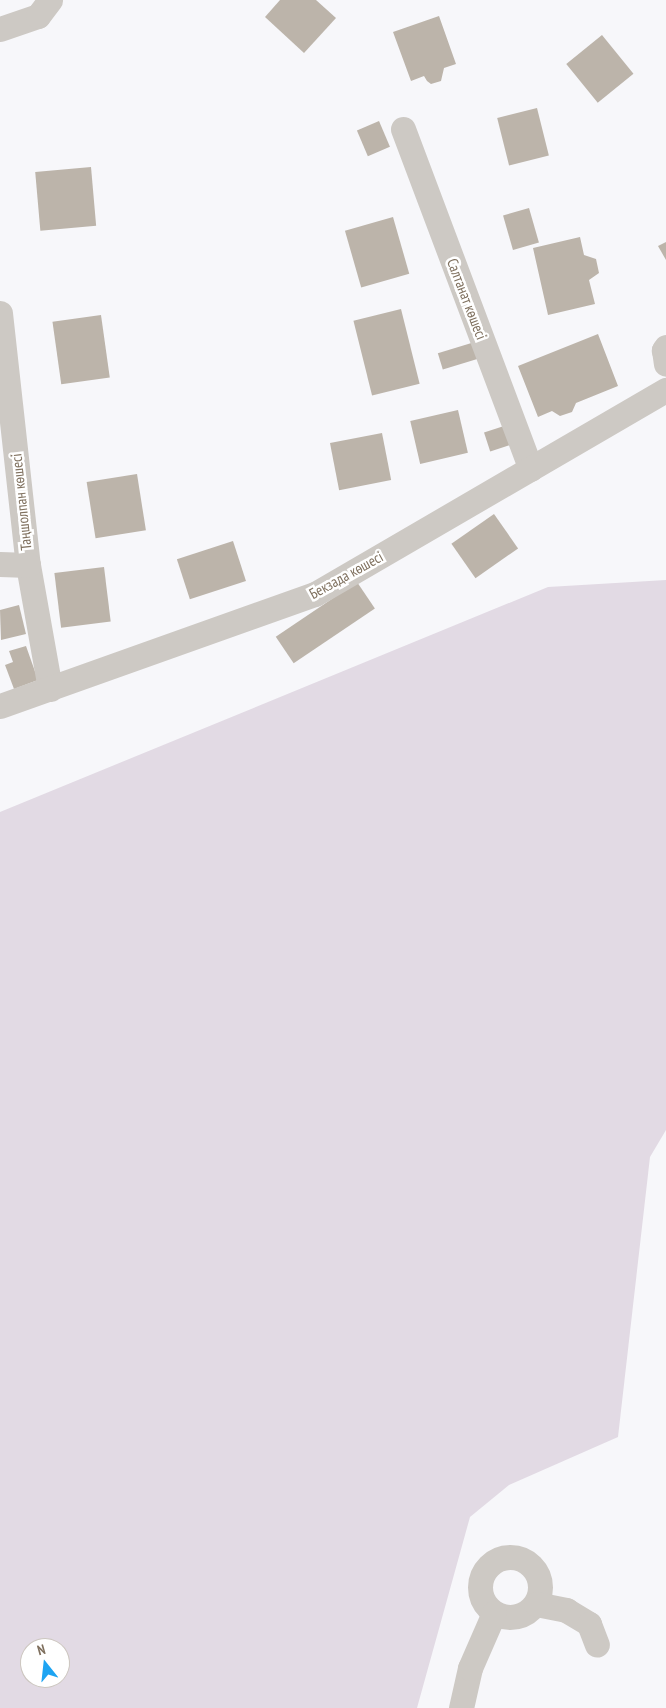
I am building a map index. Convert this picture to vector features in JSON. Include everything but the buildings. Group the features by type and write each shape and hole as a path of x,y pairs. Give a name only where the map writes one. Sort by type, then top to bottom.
{"street":[{"path":"0,29 38,16 50,0"},
{"name":"Салтанат көшесі","path":"403,129 531,469"},
{"name":"Таңшолпан көшесі","path":"0,314 28,565 50,689"},
{"path":"666,347 664,350 666,364"},
{"name":"Бекзада көшесі","path":"0,706 315,594 666,390"},
{"path":"0,564 28,565"},
{"path":"512,1557 527,1562 538,1573 541,1589 536,1604 524,1614 509,1618 494,1613 483,1602 480,1586 484,1571 496,1560 512,1557"},
{"path":"536,1604 566,1610 589,1624 597,1645"},
{"path":"462,1708 470,1668 494,1613"}],"shaded area":[{"path":"666,580 666,1130 650,1157 618,1437 509,1485 470,1517 417,1708 0,1708 0,812 548,587"}]}
